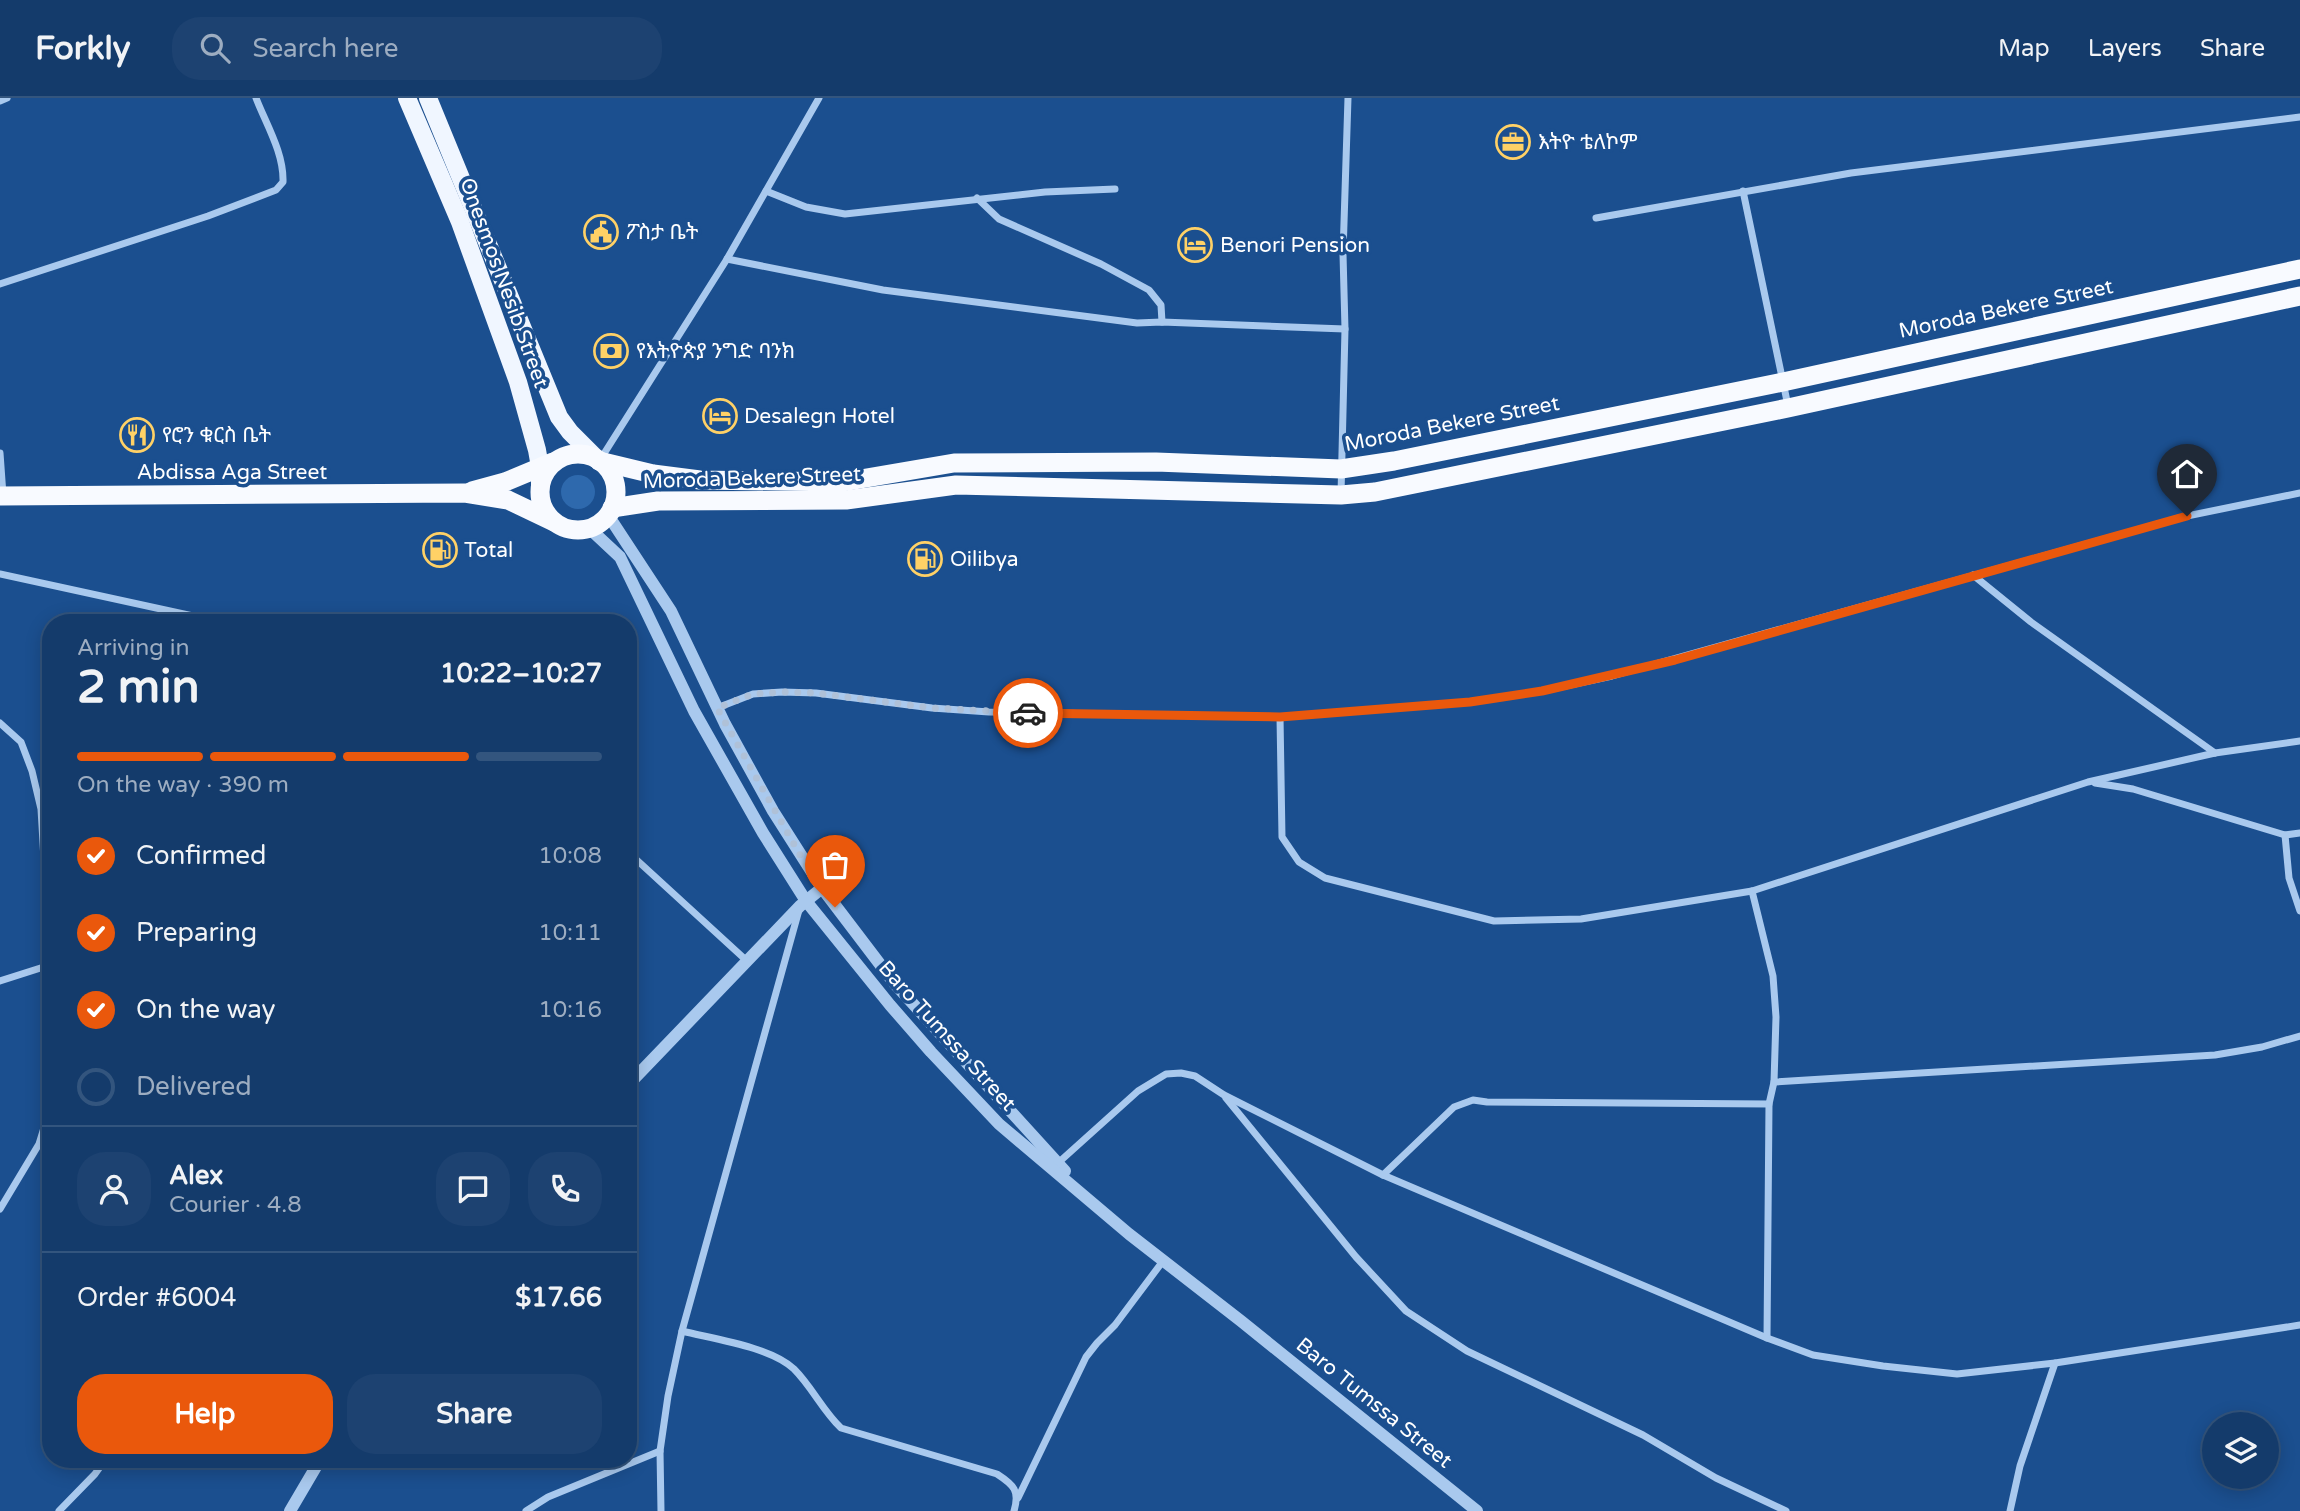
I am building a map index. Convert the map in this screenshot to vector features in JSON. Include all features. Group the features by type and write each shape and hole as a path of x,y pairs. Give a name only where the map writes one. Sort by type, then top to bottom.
{"highway":[{"name":"Moroda Bekere Street","path":"599,461 653,474 700,480 845,491 954,463 1156,462 1341,469 1783,382 2300,268"},
{"name":"Moroda Bekere Street","path":"610,512 658,501 956,485 1341,495 1398,488 1788,408 2300,296"},
{"path":"580,454 599,461 611,474 615,500 610,512 600,523 578,530 565,528 508,500 465,493 505,482 560,458 580,454"},
{"path":"554,522 545,512 540,489 545,472 560,458"},
{"path":"954,463 956,485"},
{"name":"Abdissa Aga Street","path":"1,496 465,493"}],"main road":[{"name":"Onesmos Nesib Street","path":"407,98 460,222 518,382 532,428 540,467 540,489"},
{"name":"Onesmos Nesib Street","path":"428,98 559,417 599,461"},
{"path":"460,222 479,226"},
{"path":"494,318 515,311"}],"street":[{"path":"0,101 8,98"},
{"path":"0,284 208,216 276,190 283,182 280,158 256,98"},
{"path":"599,461 727,259 818,98"},
{"path":"1341,495 1345,328 1343,254 1348,98"},
{"path":"1596,218 1851,173 2300,117"},
{"path":"766,191 806,207 845,214 977,198 1115,189"},
{"path":"1743,191 1788,408"},
{"path":"977,198 999,219 1101,264 1149,290 1161,305 1162,322"},
{"path":"727,259 883,290 1137,323 1345,328"},
{"path":"0,453 1,496"},
{"path":"717,708 753,694 782,692 816,693 932,708 989,712 1280,717 1470,702 1542,691 1675,660 2187,516 2300,493"},
{"name":"Baro Tumssa Street","path":"610,512 671,611 717,708 773,811 822,888 895,984 1058,1163 1082,1194"},
{"name":"Baro Tumssa Street","path":"589,528 620,558 694,711 803,904 966,1090 999,1124 1163,1261 1476,1511"},
{"path":"0,574 184,614"},
{"path":"1973,575 2031,622 2216,753"},
{"path":"1280,717 1282,837 1299,862 1325,878 1494,921 1581,919 1752,891 2088,782 2216,753 2300,741"},
{"path":"0,723 21,742 32,771 42,826"},
{"path":"2088,782 2133,789 2285,835 2300,833"},
{"path":"2285,835 2290,878 2300,911"},
{"path":"637,860 747,961"},
{"path":"637,1075 803,904 822,888"},
{"path":"1752,891 1773,976 1776,1017 1774,1082 1769,1104 1767,1338"},
{"path":"661,1511 660,1451 682,1331 803,904"},
{"path":"0,981 42,968"},
{"path":"1774,1082 2216,1055 2262,1047 2300,1036"},
{"path":"1058,1163 1138,1091 1166,1074 1181,1073 1195,1076 1224,1095 1383,1174 1767,1338 1813,1354 1883,1366 1957,1374 2055,1363 2300,1325"},
{"path":"1224,1095 1356,1258 1406,1311 1467,1351 1643,1435 1716,1478 1787,1511"},
{"path":"1383,1174 1454,1107 1473,1100 1769,1104"},
{"path":"0,1209 39,1144 42,1134"},
{"path":"1014,1511 1086,1357 1115,1325 1163,1261"},
{"path":"682,1331 780,1357 796,1371 831,1419 841,1428 998,1474 1011,1483 1018,1498"},
{"path":"2010,1511 2020,1466 2055,1363"},
{"path":"637,1460 660,1451"},
{"path":"58,1511 99,1468"},
{"path":"290,1511 315,1468"},
{"path":"526,1511 548,1497 619,1468"}],"shaded area":[{"path":"578,475 590,480 595,492 590,504 578,509 566,504 561,492 566,480"}],"way so far":[{"path":"835,907 773,811 717,708 753,694 782,692 816,693 932,708 1028,713"}],"place":[{"name":"እትዮ ቴለኮም","path":"1513,142"},
{"name":"ፖስታ ቤት","path":"601,232"},
{"name":"Benori Pension","path":"1195,245"},
{"name":"የእትዮጵያ ንግድ ባንክ","path":"611,351"},
{"name":"Desalegn Hotel","path":"720,416"},
{"name":"የሮን ቁርስ ቤት","path":"137,435"},
{"name":"Total","path":"440,550"},
{"name":"Oilibya","path":"925,559"}],"route":[{"path":"1028,713 1280,717 1470,702 1542,691 1675,660 2187,516"}]}
